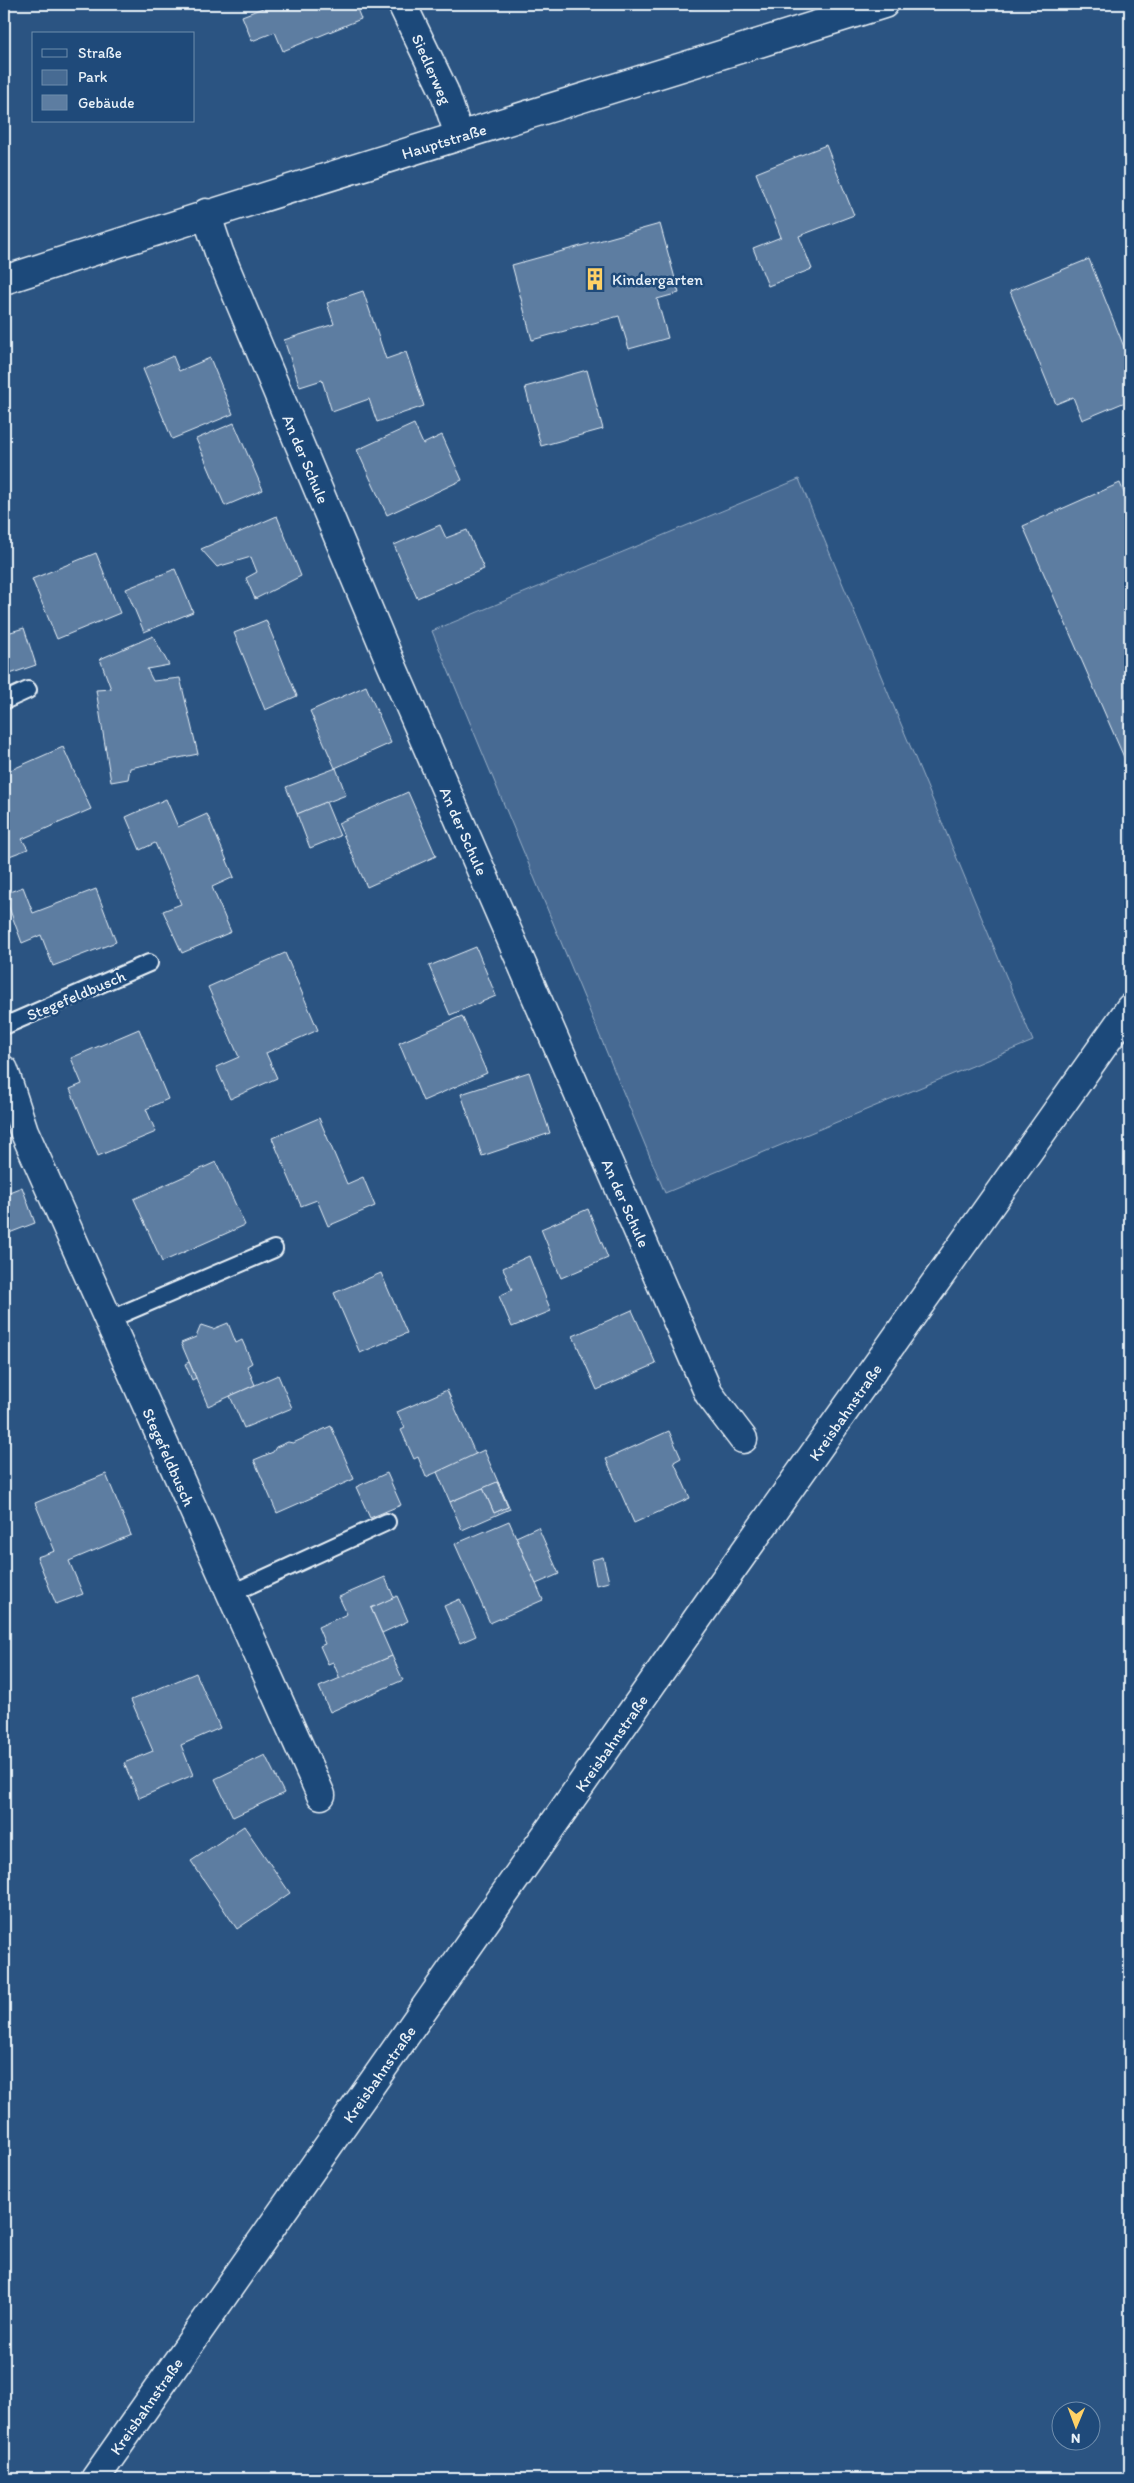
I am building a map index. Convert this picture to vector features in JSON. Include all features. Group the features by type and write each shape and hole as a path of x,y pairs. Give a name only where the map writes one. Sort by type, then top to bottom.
{"street":[{"name":"Siedlerweg","path":"402,4 444,92 459,135"},
{"name":"Hauptstraße","path":"4,280 206,213 884,4"},
{"name":"An der Schule","path":"206,213 219,252 394,670 705,1385 709,1394 743,1439"},
{"name":"Kreisbahnstraße","path":"95,2479 716,1592 1130,1008"},
{"name":"Stegefeldbusch","path":"4,1070 24,1132 321,1795"}],"lane":[{"path":"4,701 28,690"},
{"name":"Stegefeldbusch","path":"4,1026 149,964"},
{"path":"108,1320 274,1249"},
{"path":"230,1594 387,1522"}],"green space":[{"path":"799,479 1033,1041 665,1193 432,631"}],"building":[{"path":"273,4 355,4 361,19 283,51 275,32 252,41 242,16"},
{"path":"688,4 703,4 690,9"},
{"path":"826,145 854,215 799,236 812,269 768,286 753,248 781,237 756,173"},
{"name":"Kindergarten","path":"660,224 679,293 657,299 668,338 629,349 619,316 532,340 512,265"},
{"path":"1089,259 1130,362 1130,400 1082,420 1073,397 1056,404 1010,291"},
{"path":"363,291 386,359 406,352 424,406 377,422 369,399 332,412 322,380 300,387 284,340 334,324 327,303"},
{"path":"173,356 179,371 210,358 233,414 172,439 143,369"},
{"path":"587,370 603,429 541,446 525,387"},
{"path":"234,423 263,490 225,506 196,439"},
{"path":"414,424 423,444 442,435 462,480 387,515 357,450"},
{"path":"1120,483 1130,507 1130,771 1023,526"},
{"path":"277,516 301,576 255,599 246,578 257,572 251,557 217,567 201,549"},
{"path":"440,525 446,538 467,530 484,569 417,598 394,545"},
{"path":"96,553 120,613 57,639 32,579"},
{"path":"175,569 193,612 144,632 126,589"},
{"path":"266,620 297,696 265,710 234,633"},
{"path":"24,628 36,665 4,676 4,634"},
{"path":"153,636 169,665 147,669 153,681 180,678 198,754 130,768 128,779 111,782 96,690 111,689 100,659"},
{"path":"366,686 391,743 335,768 310,711"},
{"path":"63,747 91,809 22,839 28,849 4,858 4,817 10,814 4,802 4,773"},
{"path":"336,768 346,795 297,814 286,787"},
{"path":"408,792 436,856 367,887 338,823"},
{"path":"166,799 178,827 207,814 234,877 212,887 231,932 182,953 163,911 181,904 155,843 140,850 126,817"},
{"path":"326,802 340,836 310,848 297,814"},
{"path":"23,887 33,913 96,889 116,942 53,966 41,935 22,943 4,894"},
{"path":"476,947 496,996 450,1015 429,966"},
{"path":"285,953 318,1030 266,1053 277,1078 230,1099 216,1067 239,1057 208,987"},
{"path":"462,1016 487,1073 423,1101 399,1043"},
{"path":"139,1029 168,1099 146,1109 156,1132 98,1156 70,1089 82,1084 71,1058"},
{"path":"529,1072 550,1133 482,1156 461,1094"},
{"path":"319,1118 347,1184 363,1177 375,1206 328,1226 317,1200 301,1206 272,1138"},
{"path":"216,1162 245,1225 162,1262 134,1199"},
{"path":"22,1187 35,1223 4,1235 4,1194"},
{"path":"588,1209 608,1258 561,1278 541,1229"},
{"path":"529,1256 551,1311 512,1327 499,1296 512,1290 503,1268"},
{"path":"381,1273 407,1333 360,1353 334,1293"},
{"path":"632,1310 656,1364 597,1390 573,1336"},
{"path":"228,1323 236,1343 242,1340 252,1363 247,1366 255,1385 208,1406 181,1343 196,1337 201,1325 213,1329"},
{"path":"189,1362 196,1378 192,1380 185,1364"},
{"path":"278,1375 292,1408 244,1428 230,1396"},
{"path":"447,1390 476,1455 426,1477 418,1457 414,1459 401,1430 405,1428 397,1412"},
{"path":"331,1426 354,1479 277,1513 254,1460 273,1452 276,1447 288,1442 293,1443"},
{"path":"669,1431 681,1458 674,1462 690,1498 634,1523 606,1459"},
{"path":"484,1450 498,1482 450,1502 437,1472"},
{"path":"387,1473 401,1505 370,1518 356,1487"},
{"path":"106,1474 131,1535 69,1561 83,1594 56,1604 37,1557 55,1551 35,1503"},
{"path":"497,1482 508,1507 494,1513 483,1488"},
{"path":"498,1482 510,1509 462,1530 450,1502 483,1488 494,1513 508,1507"},
{"path":"509,1521 543,1600 490,1623 455,1544"},
{"path":"538,1527 559,1574 536,1584 516,1537"},
{"path":"603,1557 609,1582 596,1585 591,1560"},
{"path":"385,1577 394,1598 371,1608 392,1656 340,1679 333,1662 328,1664 320,1646 325,1644 318,1627 347,1614 339,1597"},
{"path":"397,1596 408,1621 382,1633 371,1608"},
{"path":"460,1599 476,1636 460,1643 444,1606"},
{"path":"392,1656 403,1680 330,1712 319,1687"},
{"path":"196,1673 220,1728 181,1745 193,1775 139,1798 124,1763 153,1751 131,1700"},
{"path":"265,1755 284,1793 233,1817 215,1779"},
{"path":"244,1826 290,1893 237,1929 191,1861"}],"place":[{"name":"Kindergarten","path":"595,279"}]}
